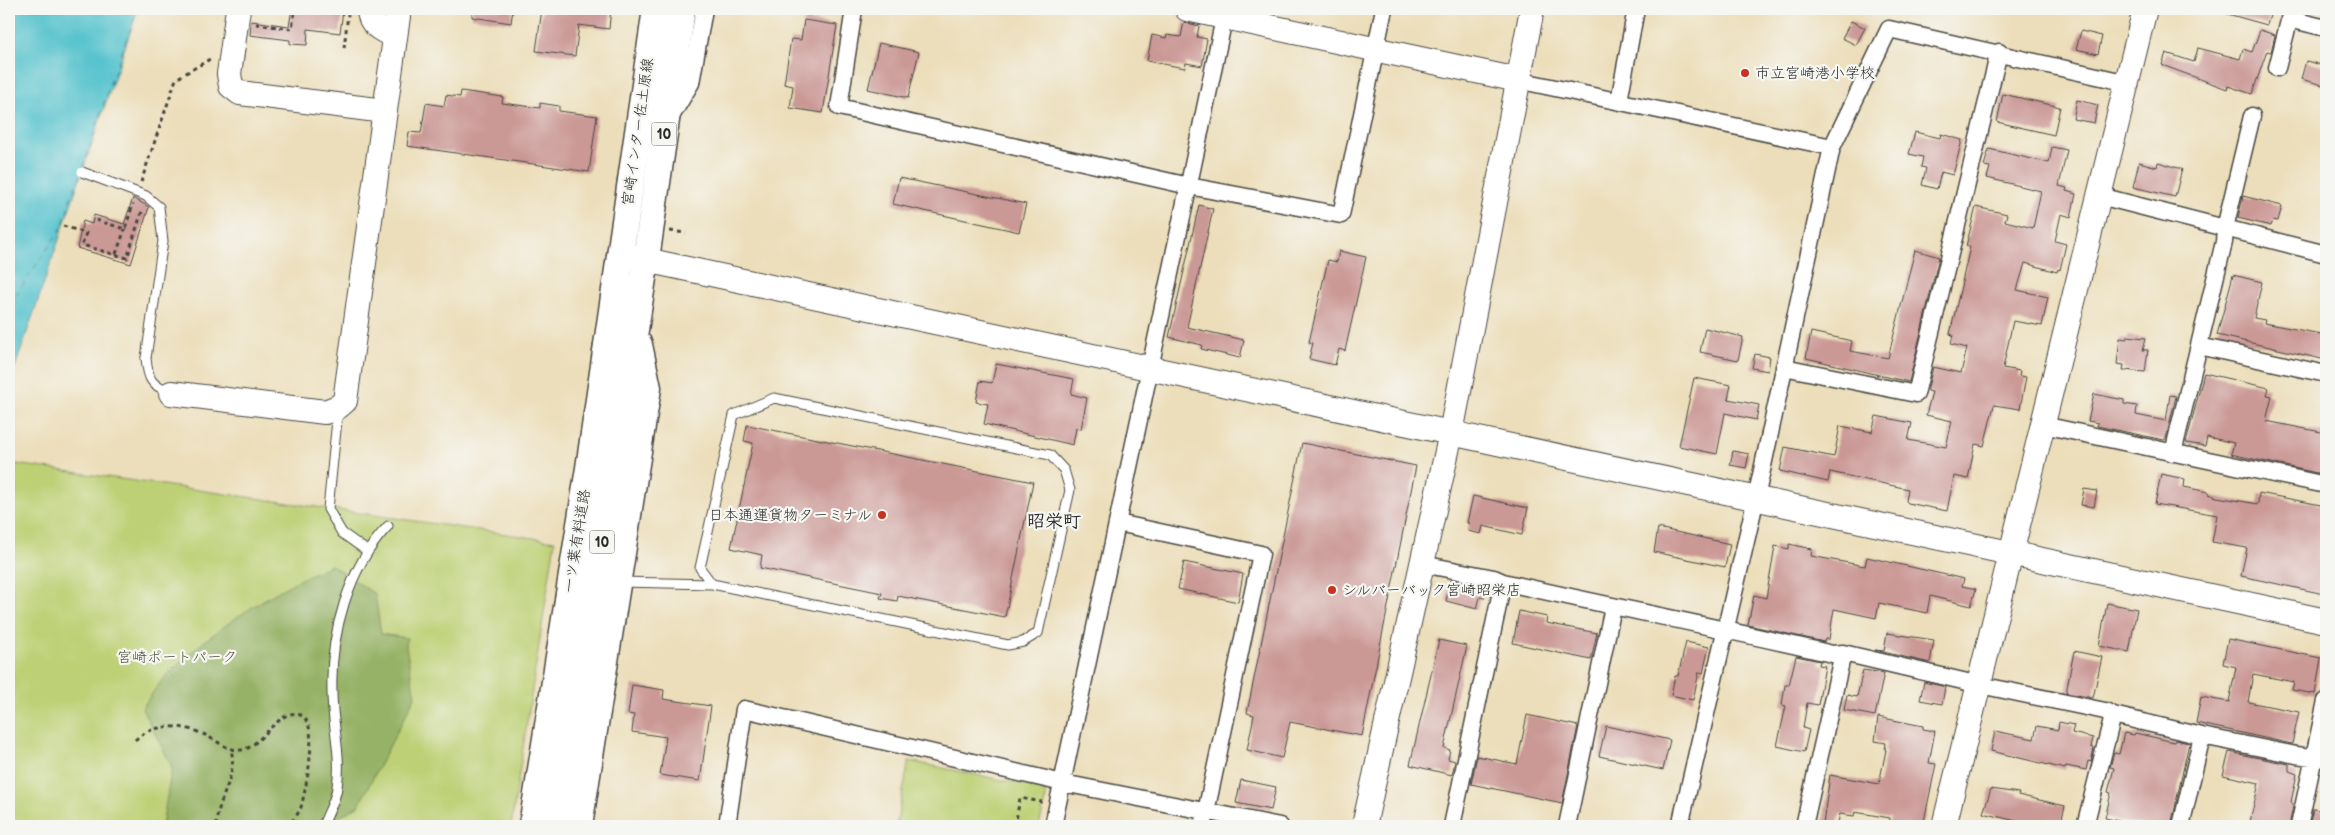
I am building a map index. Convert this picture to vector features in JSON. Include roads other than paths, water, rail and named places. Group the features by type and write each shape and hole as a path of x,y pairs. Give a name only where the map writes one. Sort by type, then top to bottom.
{"main road":[{"name":"宮崎インター佐土原線","path":"620,255 656,9"},
{"name":"宮崎インター佐土原線","path":"646,259 682,9"},
{"name":"一ツ葉有料道路","path":"532,826 620,255"},
{"name":"一ツ葉有料道路","path":"558,826 646,259"},
{"path":"580,826 648,388 635,330"}],"street":[{"path":"238,9 229,74 232,86 240,93 385,111"},
{"path":"369,9 369,14 376,28 395,36"},
{"path":"171,393 325,412 338,407 344,401 347,392 399,9"},
{"path":"665,125 691,83 704,9"},
{"path":"854,9 839,107 1189,186 1341,214 1384,9"},
{"path":"1187,9 1225,13 1376,49 1832,147"},
{"path":"1364,826 1451,433 1532,9"},
{"path":"1618,102 1636,9"},
{"path":"1944,826 2145,9"},
{"path":"1053,826 1225,13"},
{"path":"2277,68 2290,14 2326,28"},
{"path":"1680,826 1724,629 1756,498 1832,147 1889,30 1999,52 2128,83"},
{"path":"1784,367 1916,394 1999,52"},
{"path":"2173,452 2224,242 2225,228 2252,116"},
{"path":"2100,196 2326,254"},
{"path":"620,255 646,259 2326,621"},
{"path":"2199,346 2326,374"},
{"path":"2043,425 2326,485"},
{"path":"1118,524 1261,554 1205,819"},
{"path":"1422,564 1494,578 1503,582 1613,607 1724,629 1832,654 1843,653 1980,685 2105,711 2113,715 2202,736 2296,755 2320,757"},
{"path":"1452,826 1503,582"},
{"path":"1567,826 1613,607"},
{"path":"1804,826 1843,653"},
{"path":"2299,826 2320,757 2326,701"},
{"path":"727,826 744,710 1063,783 1205,819 1280,826"},
{"path":"2085,826 2113,715"},
{"path":"2181,826 2202,736"}],"lane":[{"path":"82,172 146,196 160,207 163,241 146,358 148,374 156,387 171,393"},
{"path":"619,582 712,584 1008,645 1024,642 1038,633 1070,490 1064,470 1050,455 774,398 734,415 700,568 712,584"},
{"path":"338,407 328,509 342,533 367,551"},
{"path":"322,826 337,788 338,750 332,692 334,645 343,609 367,551 388,526"}],"water":[{"path":"9,9 138,9 9,385"}],"place":[{"name":"市立宮崎港小学校","path":"1745,73"},
{"name":"日本通運貨物ターミナル","path":"882,515"},
{"name":"シルバーバック宮崎昭栄店","path":"1332,590"}],"district":[{"name":"昭栄町","path":"1054,521"}],"park label":[{"name":"宮崎ポートパーク","path":"177,657"}]}
